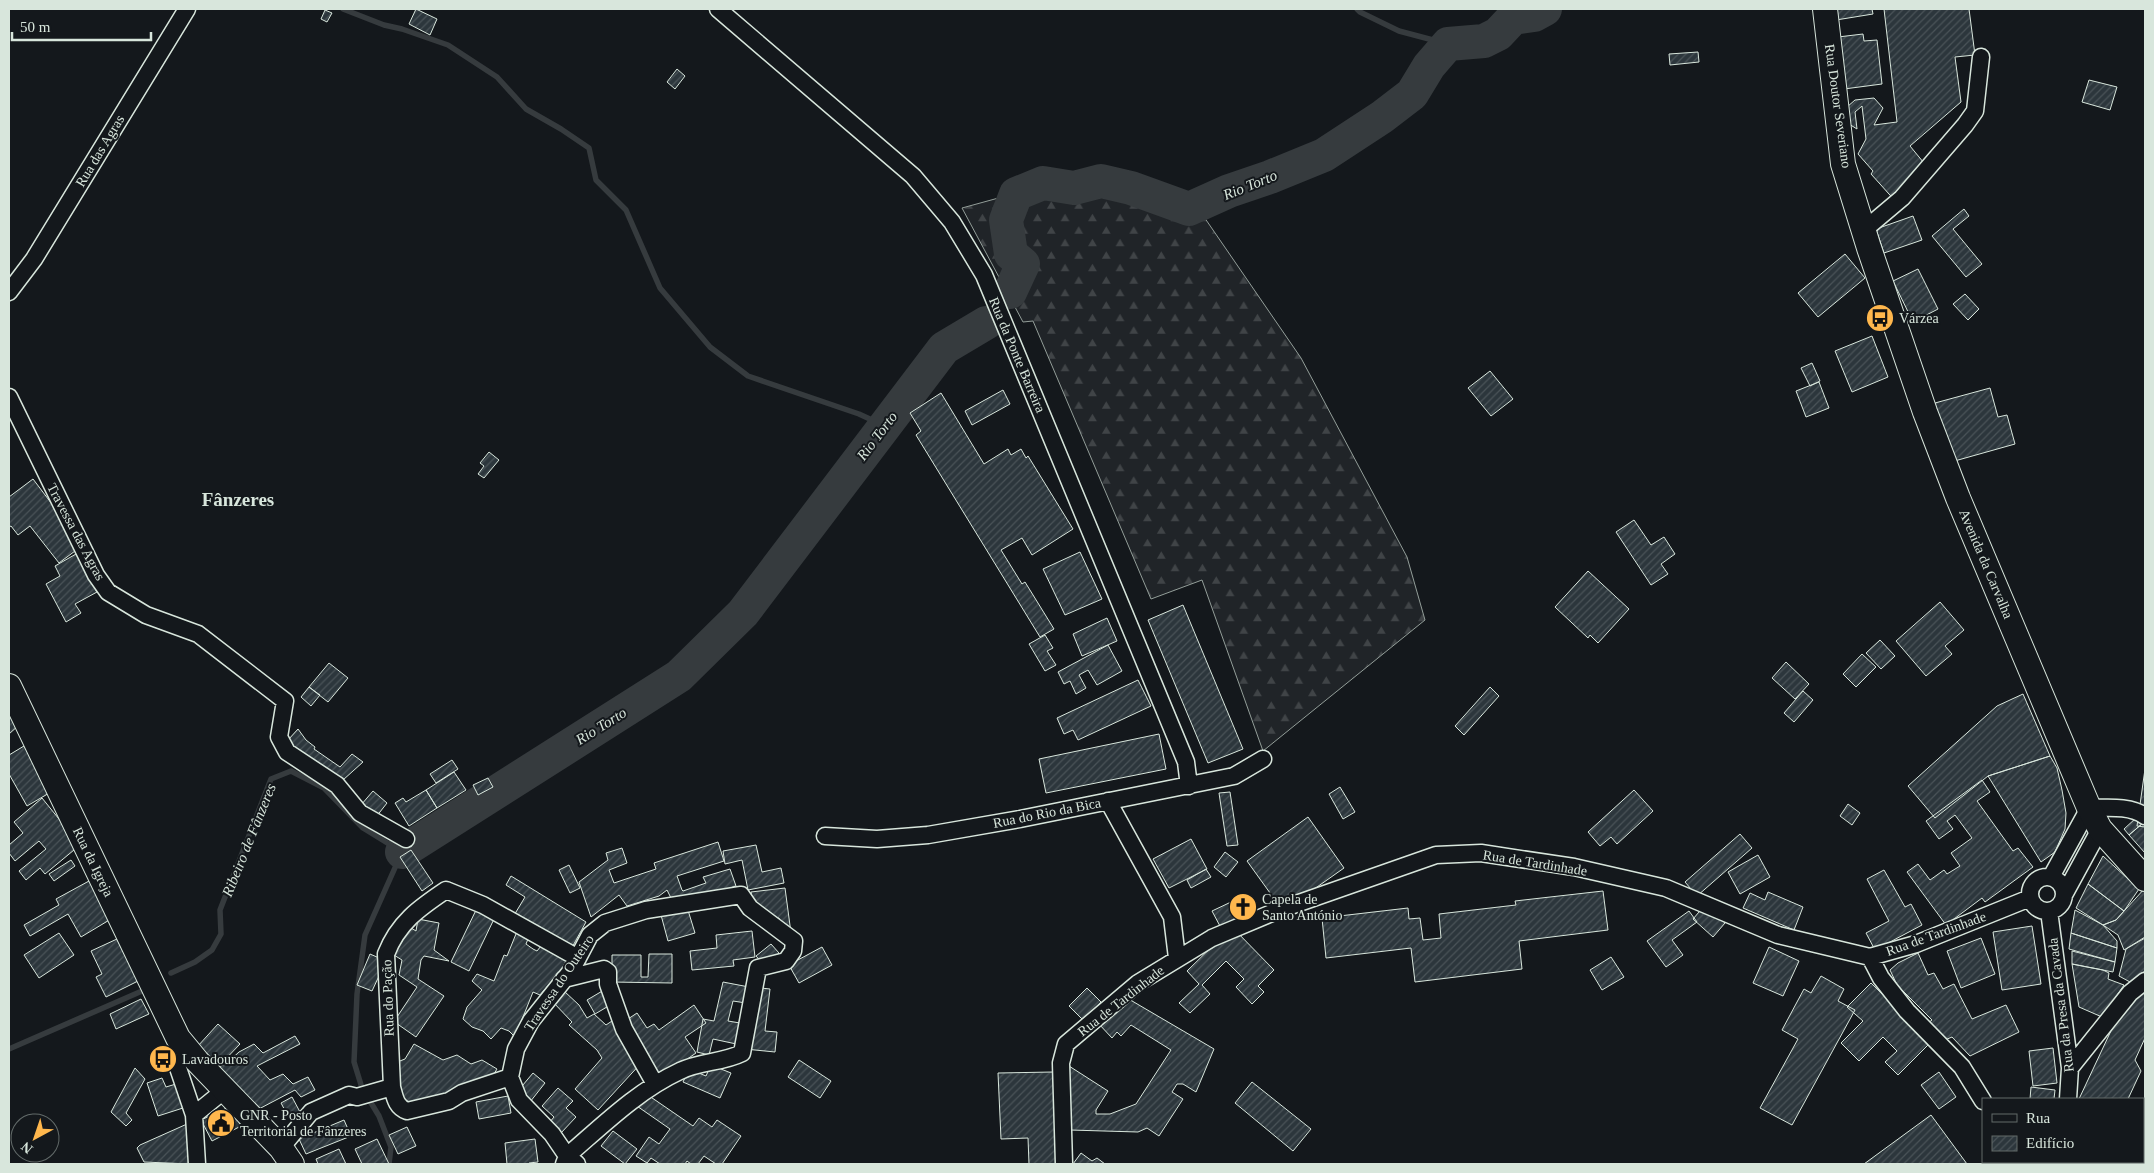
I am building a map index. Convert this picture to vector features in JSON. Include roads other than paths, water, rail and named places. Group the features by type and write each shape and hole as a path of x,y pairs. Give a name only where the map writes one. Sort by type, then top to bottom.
{"street":[{"name":"Rua das Agras","path":"9,292 34,259 187,9"},
{"name":"Rua da Ponte Barreira","path":"718,9 913,176 952,222 984,275 1186,762 1190,786"},
{"name":"Rua Doutor Severiano","path":"1825,9 1843,164 1864,230"},
{"path":"1864,230 1902,198 1975,111 1981,57"},
{"name":"Avenida da Carvalha","path":"1864,230 1925,412 1958,498 2089,808 2100,829 2145,879"},
{"name":"Travessa das Agras","path":"9,397 96,575 108,592 146,615 198,634 285,701 278,736 287,752 337,785 360,813 406,839"},
{"name":"Rua da Igreja","path":"9,686 178,1038 197,1061 226,1089 287,1156"},
{"name":"Rua do Rio da Bica","path":"825,836 877,840 928,835 1020,819 1234,776 1263,759"},
{"path":"1108,801 1172,916 1177,958"},
{"path":"2051,877 2089,808 2122,808 2139,811 2145,816"},
{"path":"2064,895 2060,884 2051,877 2045,877 2035,882 2030,892 2030,898 2035,906 2049,911 2060,905 2100,829"},
{"name":"Rua de Tardinhade","path":"1064,1164 1061,1064 1066,1044 1138,983 1212,938 1278,910 1436,855 1482,853 1574,867 1666,888 1778,934 1870,957 1916,944 2030,898"},
{"name":"Rua do Pação","path":"392,1088 386,954 391,940 417,909 446,890 483,905 578,958"},
{"name":"Travessa do Outeiro","path":"510,1077 516,1050 531,1021 564,979 590,935 605,923 646,910 740,895 750,908 794,941 793,951 786,961 758,968 742,1053 729,1060 704,1062 680,1070 655,1084"},
{"name":"Rua da Presa da Cavada","path":"2049,911 2070,1068 2068,1098"},
{"path":"1870,957 1881,978 1907,1011 1962,1068 1982,1099"},
{"path":"287,1156 311,1112 358,1095 392,1088 396,1103 407,1111 449,1101 462,1093 510,1077 519,1100 552,1134 569,1161 646,1089 655,1084 624,1029 608,984 608,972 604,969 564,979"},
{"path":"2070,1068 2130,993 2145,981"},
{"path":"178,1038 176,1062 194,1115 197,1164"},
{"path":"194,1115 226,1089"}],"waterway":[{"path":"343,9 384,25 402,29 448,45 497,77 526,109 589,148 596,180 626,210 660,288 710,347 748,376 859,414 885,426"},
{"path":"1357,9 1399,31 1448,44"},
{"name":"Rio Torto","path":"1010,292 1023,264 1011,254 1006,220 1016,194 1043,183 1074,188 1101,181 1131,188 1189,209 1229,191 1324,155 1382,117 1412,94 1429,66 1448,44 1484,41 1498,34 1513,18 1534,15 1545,9"},
{"name":"Rio Torto","path":"402,852 679,676 743,613 944,348 986,323"},
{"name":"Ribeiro de Fânzeres","path":"171,973 195,962 212,950 221,934 220,910 271,779 291,771 324,788 363,828 402,852 365,935 357,994 354,1062 362,1088 379,1116 391,1147 389,1164"},
{"name":"Ribeiro de Fânzeres","path":"9,1049 142,991"}],"place":[{"name":"Várzea","path":"1880,318"},
{"name":"Capela de Santo António","path":"1243,907"},
{"name":"Lavadouros","path":"163,1059"},
{"name":"GNR - Posto Territorial de Fânzeres","path":"221,1123"}],"district":[{"name":"Fânzeres","path":"238,499"}]}
